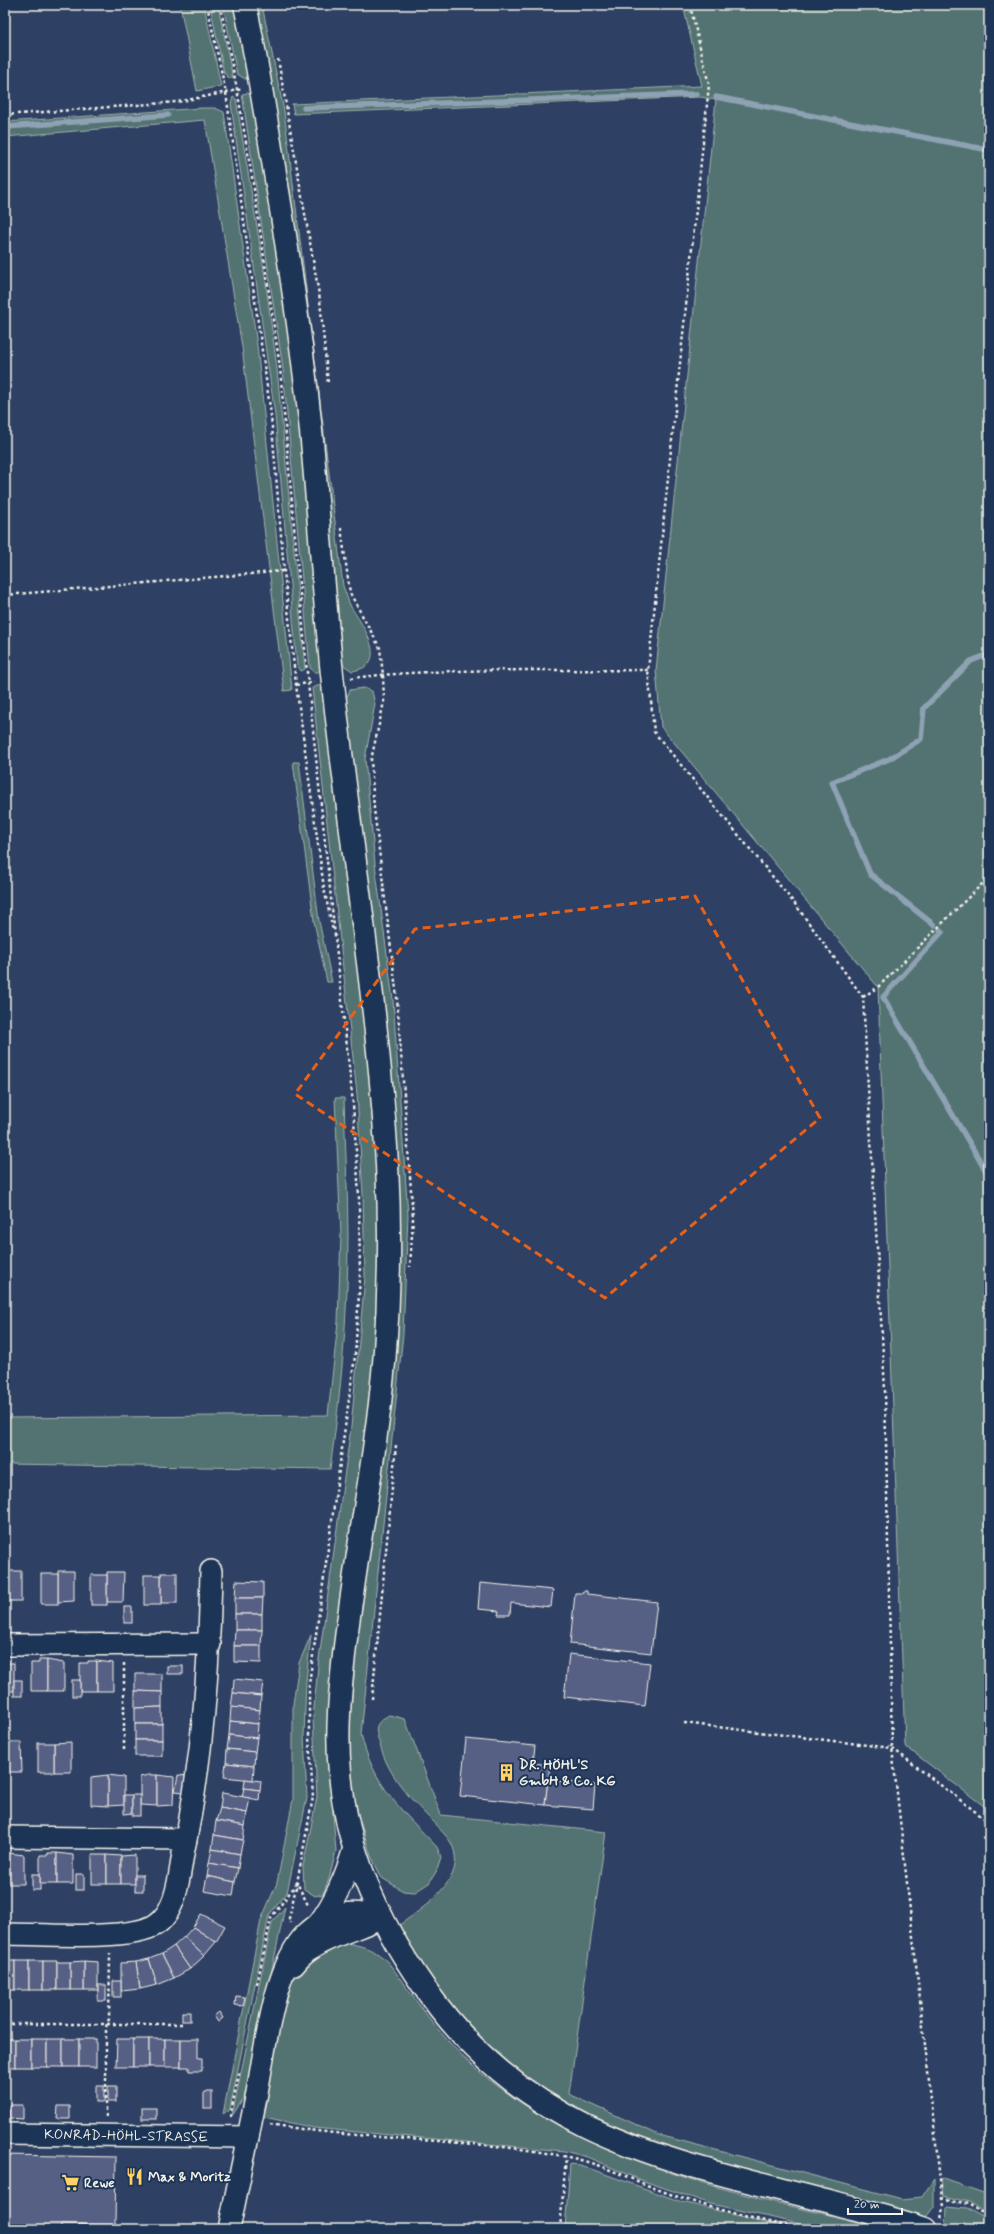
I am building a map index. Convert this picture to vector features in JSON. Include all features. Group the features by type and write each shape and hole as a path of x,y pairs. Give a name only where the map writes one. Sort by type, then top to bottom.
{"main road":[{"path":"245,5 260,86 300,336 312,439 332,680 386,1138 388,1217 387,1304 379,1413 352,1592 341,1684 340,1775 354,1848 369,1889 382,1917 401,1951 424,1987 445,2016 469,2042 524,2091 564,2116 608,2138 659,2157 933,2225"}],"street":[{"path":"5,1934 110,1934 143,1930 156,1924 165,1916 176,1891 205,1722 210,1644 211,1571"},
{"path":"5,1645 210,1644"},
{"path":"5,1837 186,1839"},
{"path":"229,2229 274,2004 288,1959 298,1945 317,1926 330,1908 343,1884 354,1848"},
{"path":"317,1926 338,1914 350,1911 382,1917"},
{"path":"281,1982 304,1954 318,1945 354,1931 382,1917"},
{"name":"KONRAD-HÖHL-STRASSE","path":"5,2134 106,2135 250,2128"}],"path":[{"path":"207,5 226,93 271,415 284,571 296,685 324,888 337,952"},
{"path":"220,5 237,89 280,368 308,683 354,1104 359,1196 360,1278 347,1418 309,1684 309,1737 313,1797 289,1918 298,1945"},
{"path":"690,5 709,85 648,670 654,732 795,904 863,997 885,1390 892,1748 943,2207 933,2225"},
{"path":"5,115 177,102 226,93 237,89 260,86"},
{"path":"5,595 284,571"},
{"path":"296,685 383,675 461,672 648,670"},
{"path":"863,997 878,987 989,877"},
{"path":"124,1645 124,1753"},
{"path":"684,1723 892,1748 989,1822"},
{"path":"106,2135 107,2024 109,2019 110,1934"},
{"path":"5,2024 183,2024"},
{"path":"250,2128 508,2148 566,2157 582,2160 642,2184 708,2207 802,2229"},
{"path":"560,2229 566,2157"},
{"path":"941,2198 968,2204 989,2216"}],"highlighted area":[{"path":"695,896 820,1118 605,1298 295,1094 415,929"}],"green space":[{"path":"180,5 204,5 221,86 197,91"},
{"path":"210,5 218,5 233,78 229,78 224,73"},
{"path":"223,5 236,5 251,78 245,79 237,74"},
{"path":"252,5 262,5 284,111 343,586 351,607 367,633 371,644 372,653 370,661 364,668 352,671 342,664"},
{"path":"683,5 989,5 989,1810 905,1746 878,987 661,727 656,670 716,100 701,97 294,114 292,104 702,86"},
{"path":"248,93 256,99 293,335 325,667 316,673 310,668 283,369 242,94"},
{"path":"233,97 236,99 265,276 277,369 305,669 301,671 297,665 275,415 231,104"},
{"path":"215,108 224,112 257,345 292,690 284,691 242,347 205,120 5,137 5,122"},
{"path":"320,685 327,687 371,1092 378,1193 379,1291 372,1390 330,1777 336,1851 329,1879 323,1894 315,1896 304,1889 303,1866 317,1797 313,1718 318,1666 351,1427 365,1277 363,1195 357,1094 312,688"},
{"path":"364,688 372,691 375,704 365,759 375,864 393,1000 408,1215 403,1334 361,1734 366,1752 381,1783 401,1809 437,1847 441,1857 436,1872 429,1883 415,1892 403,1891 382,1878 371,1856 358,1814 350,1778 347,1720 395,1304 345,701 350,690"},
{"path":"293,762 299,762 319,921 332,982 327,982 314,921"},
{"path":"335,1098 344,1098 348,1202 348,1266 343,1354 330,1469 5,1464 5,1418 328,1415 338,1322 341,1235"},
{"path":"311,1635 306,1682 304,1736 307,1798 287,1893 269,1915 230,2109 223,2114 261,1920 277,1883 293,1799 293,1704 299,1663"},
{"path":"389,1715 405,1719 441,1815 606,1832 569,2094 659,2135 901,2199 922,2197 934,2179 934,2208 923,2220 655,2147 550,2099 475,2038 425,1972 398,1926 432,1900 447,1883 455,1865 455,1854 449,1840 407,1794 388,1766 376,1731 380,1721"},
{"path":"285,1907 246,2095 232,2116 272,1922"},
{"path":"346,1943 369,1949 385,1959 442,2034 460,2054 480,2072 525,2105 572,2132 622,2155 674,2174 781,2204 888,2229 822,2229 711,2204 638,2179 587,2157 564,2151 314,2128 260,2116 287,1986 307,1960 325,1949"},
{"path":"570,2164 580,2165 682,2202 793,2229 565,2229"},
{"path":"941,2179 989,2196 989,2214 969,2202 943,2196"},
{"path":"947,2206 967,2208 989,2220 989,2229 946,2228"}],"building":[{"path":"5,1571 21,1571 21,1601 5,1601"},
{"path":"58,1571 74,1571 74,1601 58,1602"},
{"path":"107,1572 124,1572 123,1602 107,1602"},
{"path":"161,1573 177,1573 177,1603 161,1603"},
{"path":"41,1574 58,1574 58,1604 41,1604"},
{"path":"91,1575 107,1575 107,1605 91,1605"},
{"path":"144,1575 161,1575 161,1605 144,1605"},
{"path":"236,1581 263,1582 263,1598 235,1598"},
{"path":"480,1583 553,1590 551,1607 511,1603 510,1615 498,1615 499,1611 478,1609"},
{"path":"583,1591 587,1591 587,1594 657,1602 651,1653 570,1644 575,1593 582,1593"},
{"path":"235,1598 263,1598 262,1614 235,1614"},
{"path":"124,1607 132,1607 132,1623 124,1623"},
{"path":"235,1614 262,1614 262,1630 235,1630"},
{"path":"235,1630 262,1630 261,1646 234,1646"},
{"path":"234,1646 261,1646 261,1663 234,1662"},
{"path":"569,1654 650,1663 645,1706 564,1697"},
{"path":"5,1660 6,1663 14,1663 14,1691 5,1691"},
{"path":"39,1660 47,1660 47,1691 31,1691 31,1663 39,1663"},
{"path":"47,1660 64,1663 64,1691 47,1691"},
{"path":"88,1661 97,1661 97,1691 80,1691 80,1663 88,1663"},
{"path":"97,1661 113,1663 113,1691 97,1691"},
{"path":"167,1666 183,1666 183,1674 167,1674"},
{"path":"135,1674 162,1674 162,1692 135,1691"},
{"path":"234,1679 263,1682 261,1696 233,1693"},
{"path":"14,1680 22,1680 22,1696 14,1696"},
{"path":"72,1680 80,1680 80,1696 72,1696"},
{"path":"135,1691 162,1692 162,1707 135,1708"},
{"path":"233,1693 261,1696 260,1710 231,1707"},
{"path":"162,1707 162,1724 135,1724 135,1708"},
{"path":"231,1707 260,1710 258,1724 230,1721"},
{"path":"230,1721 258,1724 257,1738 229,1735"},
{"path":"135,1724 162,1724 162,1740 135,1740"},
{"path":"229,1735 257,1738 255,1752 227,1749"},
{"name":"DR. HÖHL'S GmbH & Co. KG","path":"466,1739 535,1746 533,1763 550,1765 545,1805 460,1796"},
{"path":"135,1740 162,1740 162,1756 135,1756"},
{"path":"5,1742 21,1742 22,1772 5,1772"},
{"path":"71,1742 71,1772 54,1772 54,1743"},
{"path":"38,1743 54,1743 54,1772 38,1772"},
{"path":"227,1749 255,1752 254,1766 226,1763"},
{"path":"226,1763 254,1766 253,1780 224,1777"},
{"path":"108,1775 124,1777 124,1805 108,1806"},
{"path":"108,1775 108,1806 91,1805 91,1777"},
{"path":"157,1775 157,1806 140,1805 140,1777"},
{"path":"157,1775 174,1777 173,1805 157,1806"},
{"path":"178,1775 186,1776 183,1792 175,1791"},
{"path":"245,1779 261,1781 260,1790 244,1788"},
{"path":"548,1780 595,1785 593,1809 545,1805"},
{"path":"244,1788 260,1790 259,1800 242,1797"},
{"path":"222,1793 250,1798 247,1813 220,1808"},
{"path":"124,1795 132,1795 132,1813 124,1814"},
{"path":"132,1795 140,1795 140,1816 132,1816"},
{"path":"220,1808 247,1813 245,1826 216,1821"},
{"path":"216,1821 245,1826 243,1840 214,1835"},
{"path":"214,1835 243,1840 240,1854 212,1849"},
{"path":"212,1849 240,1854 238,1868 209,1863"},
{"path":"5,1853 8,1853 7,1884 5,1884"},
{"path":"8,1853 24,1855 24,1884 7,1884"},
{"path":"48,1853 57,1853 57,1884 40,1884 40,1855 48,1855"},
{"path":"57,1853 73,1855 73,1884 57,1884"},
{"path":"92,1855 107,1855 107,1884 92,1884"},
{"path":"107,1855 121,1856 121,1884 107,1884"},
{"path":"135,1855 135,1884 121,1884 121,1856"},
{"path":"209,1863 238,1868 235,1882 207,1876"},
{"path":"32,1874 40,1874 40,1890 32,1890"},
{"path":"76,1874 84,1874 84,1890 76,1890"},
{"path":"135,1875 143,1875 143,1891 135,1891"},
{"path":"207,1876 235,1882 233,1896 204,1891"},
{"path":"201,1914 225,1926 216,1942 193,1927"},
{"path":"193,1927 216,1942 204,1956 184,1937"},
{"path":"184,1937 204,1956 190,1969 174,1946"},
{"path":"174,1946 190,1969 174,1978 162,1954"},
{"path":"162,1954 174,1978 157,1985 149,1959"},
{"path":"149,1959 157,1985 140,1989 136,1962"},
{"path":"5,1961 15,1961 15,1990 5,1990"},
{"path":"15,1961 29,1961 29,1990 15,1990"},
{"path":"29,1961 43,1961 43,1990 29,1990"},
{"path":"43,1961 57,1961 57,1990 43,1990"},
{"path":"84,1961 98,1962 98,1990 84,1990"},
{"path":"84,1961 84,1990 70,1990 70,1962"},
{"path":"57,1962 70,1962 70,1990 57,1990"},
{"path":"136,1962 140,1989 121,1991 121,1963"},
{"path":"113,1981 121,1981 121,1997 113,1997"},
{"path":"98,1985 106,1985 106,2001 98,2001"},
{"path":"236,1996 245,1997 243,2006 235,2005"},
{"path":"182,2012 190,2012 190,2021 182,2021"},
{"path":"219,2012 223,2018 218,2022 214,2016"},
{"path":"5,2039 15,2039 15,2067 5,2067"},
{"path":"15,2039 31,2039 31,2067 15,2067"},
{"path":"31,2039 47,2039 47,2067 31,2067"},
{"path":"47,2039 63,2039 63,2067 47,2067"},
{"path":"63,2039 79,2039 79,2067 63,2067"},
{"path":"79,2039 96,2039 96,2067 79,2067"},
{"path":"117,2039 133,2039 133,2067 116,2067"},
{"path":"133,2039 149,2039 149,2067 133,2067"},
{"path":"149,2039 165,2039 165,2067 149,2067"},
{"path":"165,2039 181,2039 181,2067 165,2067"},
{"path":"181,2039 198,2039 198,2058 202,2058 202,2071 189,2071 189,2067 181,2067"},
{"path":"96,2086 104,2086 104,2102 96,2102"},
{"path":"108,2086 116,2086 116,2102 108,2102"},
{"path":"204,2092 212,2092 212,2108 204,2108"},
{"path":"9,2105 23,2105 23,2119 9,2118"},
{"path":"58,2106 70,2106 70,2119 57,2119"},
{"path":"142,2108 156,2108 156,2119 142,2119"},
{"path":"5,2155 116,2157 115,2225 61,2224 61,2229 5,2229"}],"waterway":[{"path":"304,108 697,94"},
{"path":"716,97 989,150"},
{"path":"5,127 168,115"},
{"path":"934,925 870,874 832,782 889,759 921,739 924,708 971,661 989,654"},
{"path":"940,930 942,932 883,997 989,1176"}],"place":[{"name":"DR. HÖHL'S GmbH & Co. KG","path":"506,1772"},
{"name":"Max & Moritz","path":"135,2176"},
{"name":"Rewe","path":"71,2182"}]}
